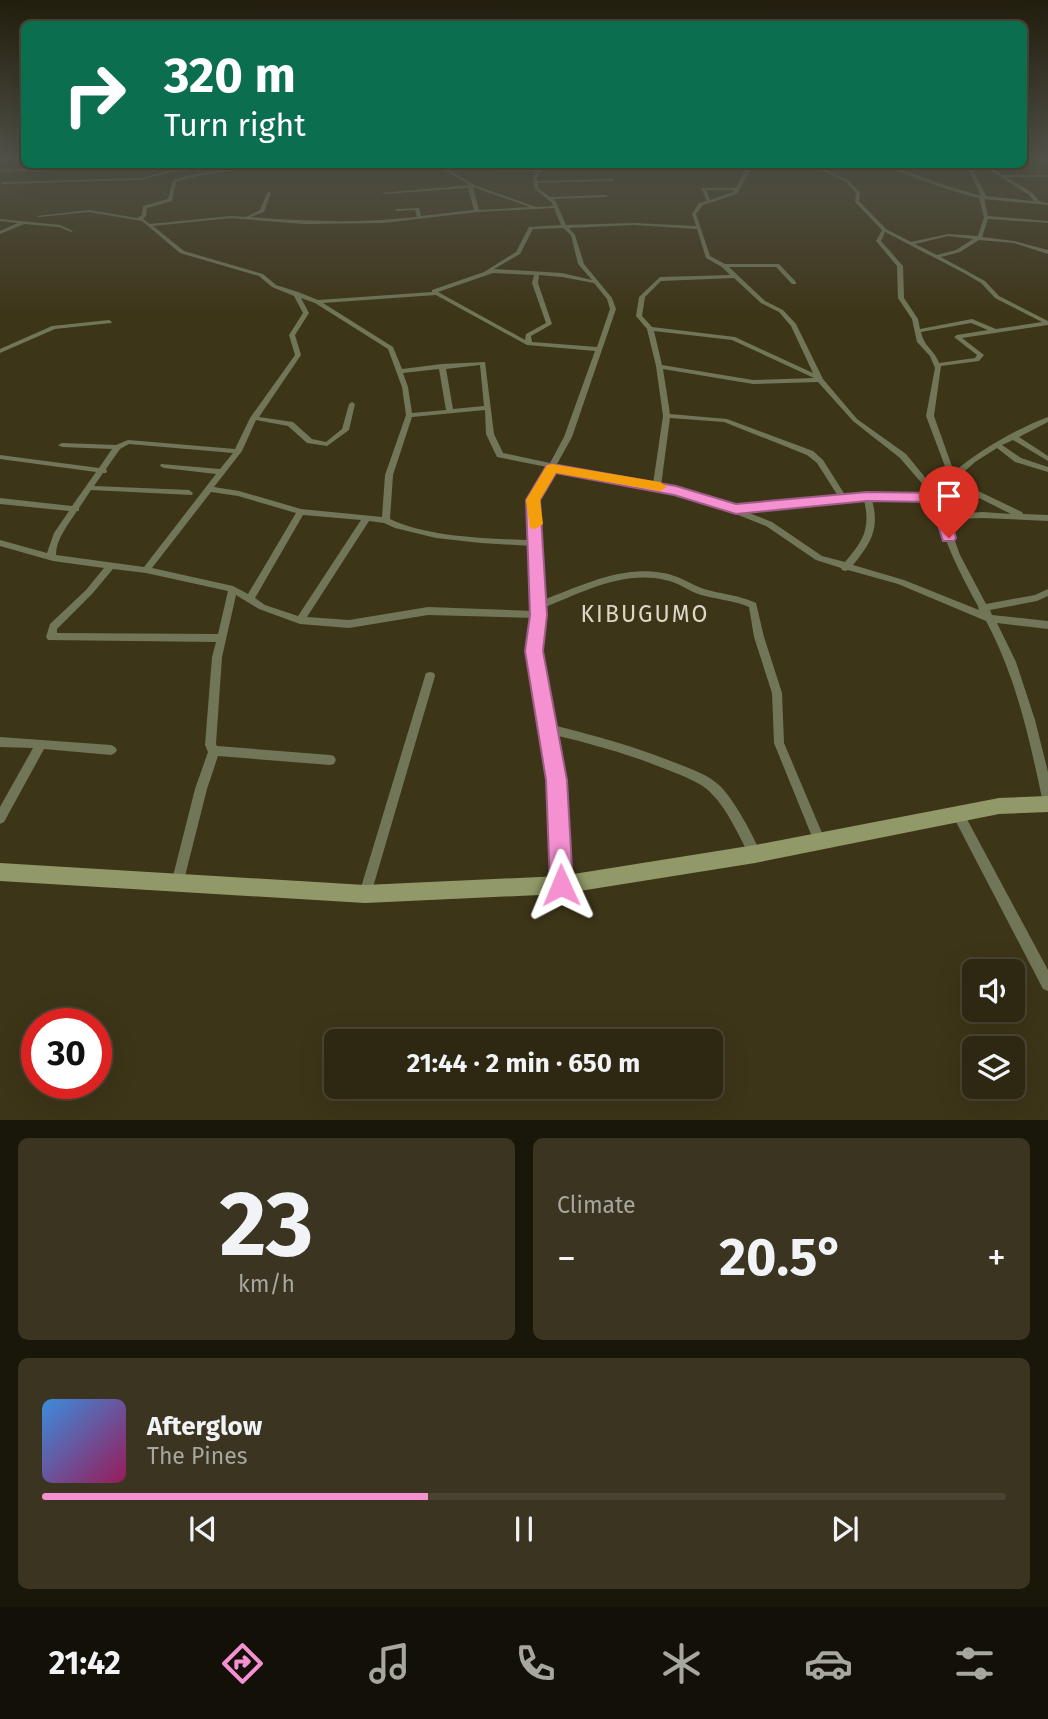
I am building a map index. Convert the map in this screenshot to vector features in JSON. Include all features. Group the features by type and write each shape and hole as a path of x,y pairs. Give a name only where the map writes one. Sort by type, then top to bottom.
{"main road":[{"path":"0,872 365,894 561,885 755,854 999,806 1048,804"}],"street":[{"path":"0,233 49,211"},
{"path":"39,216 86,211"},
{"path":"91,211 138,219 150,225 182,252 261,275 274,286 317,302 359,330 386,342 400,371 409,402 409,415 389,475 386,520"},
{"path":"138,219 144,216 145,211"},
{"path":"243,218 261,211"},
{"path":"262,211 262,220"},
{"path":"418,211 419,217"},
{"path":"150,225 243,218 383,222 474,211"},
{"path":"558,211 573,235 581,264 592,282 610,299 613,309 568,437 533,500 538,610 534,651 557,780 561,885"},
{"path":"695,211 697,228 708,257 724,266 763,302 781,311 794,325 818,378 855,420 903,456 937,497 941,517 982,608 1003,644 1026,708 1048,798"},
{"path":"867,211 884,230 983,282 1004,302 1048,323"},
{"path":"937,257 958,251 979,239 986,217 985,211"},
{"path":"986,217 1048,222"},
{"path":"0,220 25,221 71,231"},
{"path":"430,292 486,272 518,253 528,229 634,224 697,228"},
{"path":"884,230 878,241 900,266 901,298 915,319 920,342 937,365 930,416 950,478 1023,516"},
{"path":"909,243 944,235 1014,242 1048,252"},
{"path":"724,266 776,265 794,282"},
{"path":"486,272 537,273 592,282"},
{"path":"529,344 528,335 549,324 535,283 537,273"},
{"path":"657,486 667,416 650,329 639,316 642,297 660,279 735,276"},
{"path":"146,570 238,451 254,418 298,355 292,335 306,313 296,292"},
{"path":"317,302 430,292 442,294 466,311 529,344 599,349"},
{"path":"918,331 972,321 995,331"},
{"path":"0,351 54,327 109,323"},
{"path":"937,365 976,360 981,355 976,348 957,337 1048,323"},
{"path":"650,329 733,338 818,378"},
{"path":"400,371 483,363 490,434 499,456 695,495 769,524 810,554 845,568 901,582 988,618 1048,625"},
{"path":"442,366 450,411"},
{"path":"659,366 753,382 818,378"},
{"path":"254,418 290,424 310,441 327,444 345,430 352,404"},
{"path":"409,415 488,408"},
{"path":"667,416 725,421 810,453 820,462 843,498"},
{"path":"937,497 950,478 997,445 1048,420"},
{"path":"1014,437 1048,459"},
{"path":"62,445 117,447 128,442 238,451"},
{"path":"997,445 1018,460 1048,470"},
{"path":"53,558 51,552 58,533 92,488 117,447"},
{"path":"0,457 103,471"},
{"path":"164,466 221,472"},
{"path":"92,488 189,493"},
{"path":"208,489 239,494 301,512 386,520 401,527 474,541 537,544"},
{"path":"845,568 862,549 872,529 874,521 867,497"},
{"path":"736,509 843,498 937,497"},
{"path":"0,501 76,509"},
{"path":"250,599 301,512"},
{"path":"941,517 1048,518"},
{"path":"300,620 367,518"},
{"path":"0,543 53,558 146,570 233,589 262,607 300,620 349,624 428,611 538,610 591,584 650,575 664,576 701,591 753,605 758,637 777,693 779,743 819,840"},
{"path":"111,565 89,592 53,626 49,634 51,637 221,638"},
{"path":"177,884 214,751 210,745 210,734 221,638 233,589"},
{"path":"982,608 1037,598 1048,592"},
{"path":"365,894 430,677"},
{"path":"547,728 698,776 715,789 755,854"},
{"path":"0,742 111,750"},
{"path":"0,818 40,744"},
{"path":"214,751 330,760"},
{"path":"958,814 1048,984"}],"slow traffic":[{"path":"535,524 533,500 552,468 660,487"}],"district":[{"name":"KIBUGUMO","path":"645,614"}],"route":[{"path":"561,885 557,780 534,651 539,615 533,500 552,468 676,490 736,509 843,498 937,497 949,538"}]}
